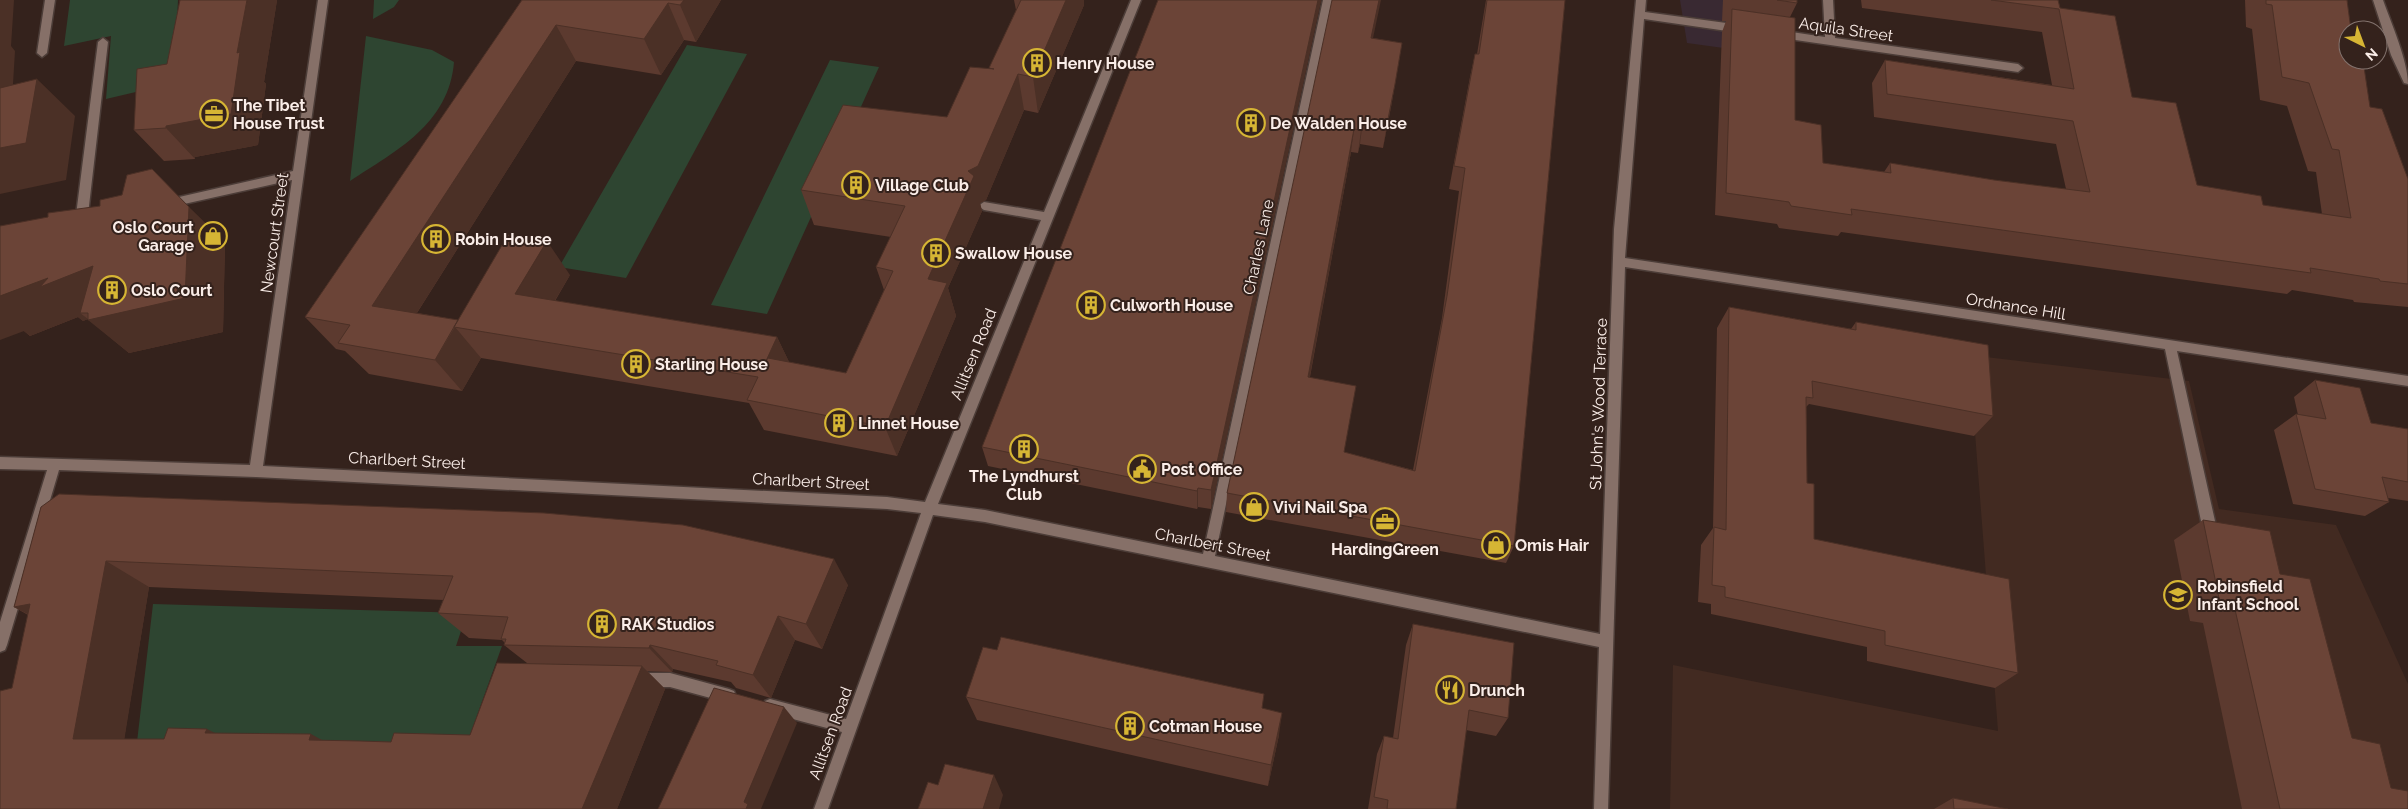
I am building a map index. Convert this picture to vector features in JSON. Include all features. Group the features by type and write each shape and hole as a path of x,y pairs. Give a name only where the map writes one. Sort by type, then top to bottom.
{"street":[{"path":"42,53 50,0"},
{"name":"Newcourt Street","path":"256,471 323,0"},
{"name":"Allitsen Road","path":"821,809 929,508 1136,0"},
{"name":"Charles Lane","path":"1208,560 1328,0"},
{"name":"St John's Wood Terrace","path":"1601,809 1620,262 1627,143 1641,0"},
{"path":"1828,0 1830,42"},
{"path":"2378,0 2396,55 2408,80"},
{"name":"Aquila Street","path":"1640,15 2018,68"},
{"path":"81,223 103,42"},
{"path":"2396,55 2408,58"},
{"path":"156,206 299,174"},
{"path":"984,206 1047,218"},
{"name":"Ordnance Hill","path":"1620,262 2408,381"},
{"path":"2170,345 2208,521"},
{"name":"Charlbert Street","path":"0,463 256,471 854,500 929,508 985,516 1208,560 1608,642"},
{"path":"0,645 55,464"},
{"path":"630,680 670,680 850,727"}],"shaded area":[{"path":"1680,0 1757,0 1760,53 1687,43"},
{"name":"Robinsfield Infant School","path":"1969,355 2189,381 2219,509 2336,525 2408,684 2408,809 1670,809 1673,665 1998,731"}],"green space":[{"path":"70,0 178,0 174,83 106,99 111,36 64,46"},
{"path":"374,0 399,0 394,7 373,19"},
{"path":"366,36 432,50 454,62 450,84 442,103 431,119 402,147 350,181"},
{"path":"687,45 747,54 626,278 559,267"},
{"path":"830,60 879,67 767,314 711,305"},
{"path":"153,604 467,613 456,646 502,646 466,746 137,742"}],"building":[{"path":"180,0 247,0 237,53 240,52 231,114 166,126 166,128 134,130 137,69 167,64"},
{"path":"522,0 684,0 680,5 668,3 644,39 556,25 372,306 458,320 435,360 338,343 350,325 305,317"},
{"path":"1021,0 1066,0 1033,77 1018,74 978,166 968,171 974,176 928,279 947,283 885,427 747,400 758,377 454,327 508,235 547,241 515,294 777,337 766,361 768,358 846,373 893,271 876,267 905,206 801,190 843,105 947,117 970,67 994,69 989,68"},
{"path":"1158,0 1318,0 1211,490 1198,488 1197,491 982,447"},
{"path":"1332,0 1379,0 1371,38 1402,43 1387,124 1363,121 1361,130 1354,129 1308,377 1356,386 1344,452 1415,471 1447,296 1465,168 1454,166 1475,54 1479,54 1487,0 1565,0 1514,546 1227,493"},
{"path":"1777,0 1797,0 1797,3"},
{"path":"1991,0 2058,0 2060,8 2115,16 2132,97 2176,103 2197,185 2261,196 2263,205 2351,218 2339,150 2332,149 2309,83 2282,77 2272,5 2266,4 2266,0 2347,0 2350,20 2338,20 2338,70 2364,70 2370,107 2382,109 2408,179 2408,284 2380,281 2379,279 2310,268 2311,273 1851,209 1852,215 1791,206 1789,202 1726,193 1732,9 1795,18 1795,120 1821,125 1823,163 1891,173 1890,163 1994,180 2090,192 2073,121 1887,94 1885,60 2074,89 2059,9"},
{"path":"37,79 26,143 0,148 0,88"},
{"path":"152,169 189,207 185,298 88,320 88,313 80,313 93,266 40,287 48,278 0,296 0,226 48,217 48,213 100,206 100,200 122,195 127,175"},
{"path":"1729,307 1856,330 1856,322 1988,345 1993,416 1812,381 1813,398 1806,397 1807,483 1814,484 1814,539 2009,579 2018,673 1885,645 1885,631 1725,597 1725,587 1712,585 1714,527 1726,530"},
{"path":"2315,380 2360,388 2371,423 2408,429 2408,482 2382,477 2389,502 2315,489 2296,414 2326,419"},
{"path":"59,494 544,513 683,525 834,559 806,624 778,616 753,675 716,665 718,661 650,645 649,648 504,645 506,639 501,639 508,617 438,613 453,576 106,561 73,739 164,739 168,728 207,729 205,733 311,734 309,740 391,742 394,733 470,735 497,663 642,666 582,809 0,809 0,691 12,688 30,604 14,607 41,507"},
{"path":"2203,520 2270,531 2280,574 2310,579 2352,738 2380,744 2391,788 2408,791 2408,809 2280,809 2234,605 2220,603"},
{"path":"1413,624 1514,643 1508,718 1469,710 1456,809 1387,809 1388,800 1374,797 1384,736 1398,739"},
{"name":"Cotman House","path":"1001,637 1264,694 1262,708 1282,713 1271,765 966,697 983,647 997,650"},
{"path":"714,688 784,707 744,802 748,804 746,809 658,809"},
{"path":"945,764 994,775 983,809 918,809 928,782 938,785"},
{"path":"1953,798 2008,809 1954,809"}],"place":[{"name":"Henry House","path":"1037,63"},
{"name":"The Tibet House Trust","path":"214,114"},
{"name":"De Walden House","path":"1251,123"},
{"name":"Village Club","path":"856,185"},
{"name":"Oslo Court Garage","path":"213,236"},
{"name":"Robin House","path":"436,239"},
{"name":"Swallow House","path":"936,253"},
{"name":"Oslo Court","path":"112,290"},
{"name":"Culworth House","path":"1091,305"},
{"name":"Starling House","path":"636,364"},
{"name":"Linnet House","path":"839,423"},
{"name":"The Lyndhurst Club","path":"1024,449"},
{"name":"Post Office","path":"1142,469"},
{"name":"Vivi Nail Spa","path":"1254,507"},
{"name":"HardingGreen","path":"1385,522"},
{"name":"Omis Hair","path":"1496,545"},
{"name":"Robinsfield Infant School","path":"2178,595"},
{"name":"RAK Studios","path":"602,624"},
{"name":"Drunch","path":"1450,690"},
{"name":"Cotman House","path":"1130,726"}]}
